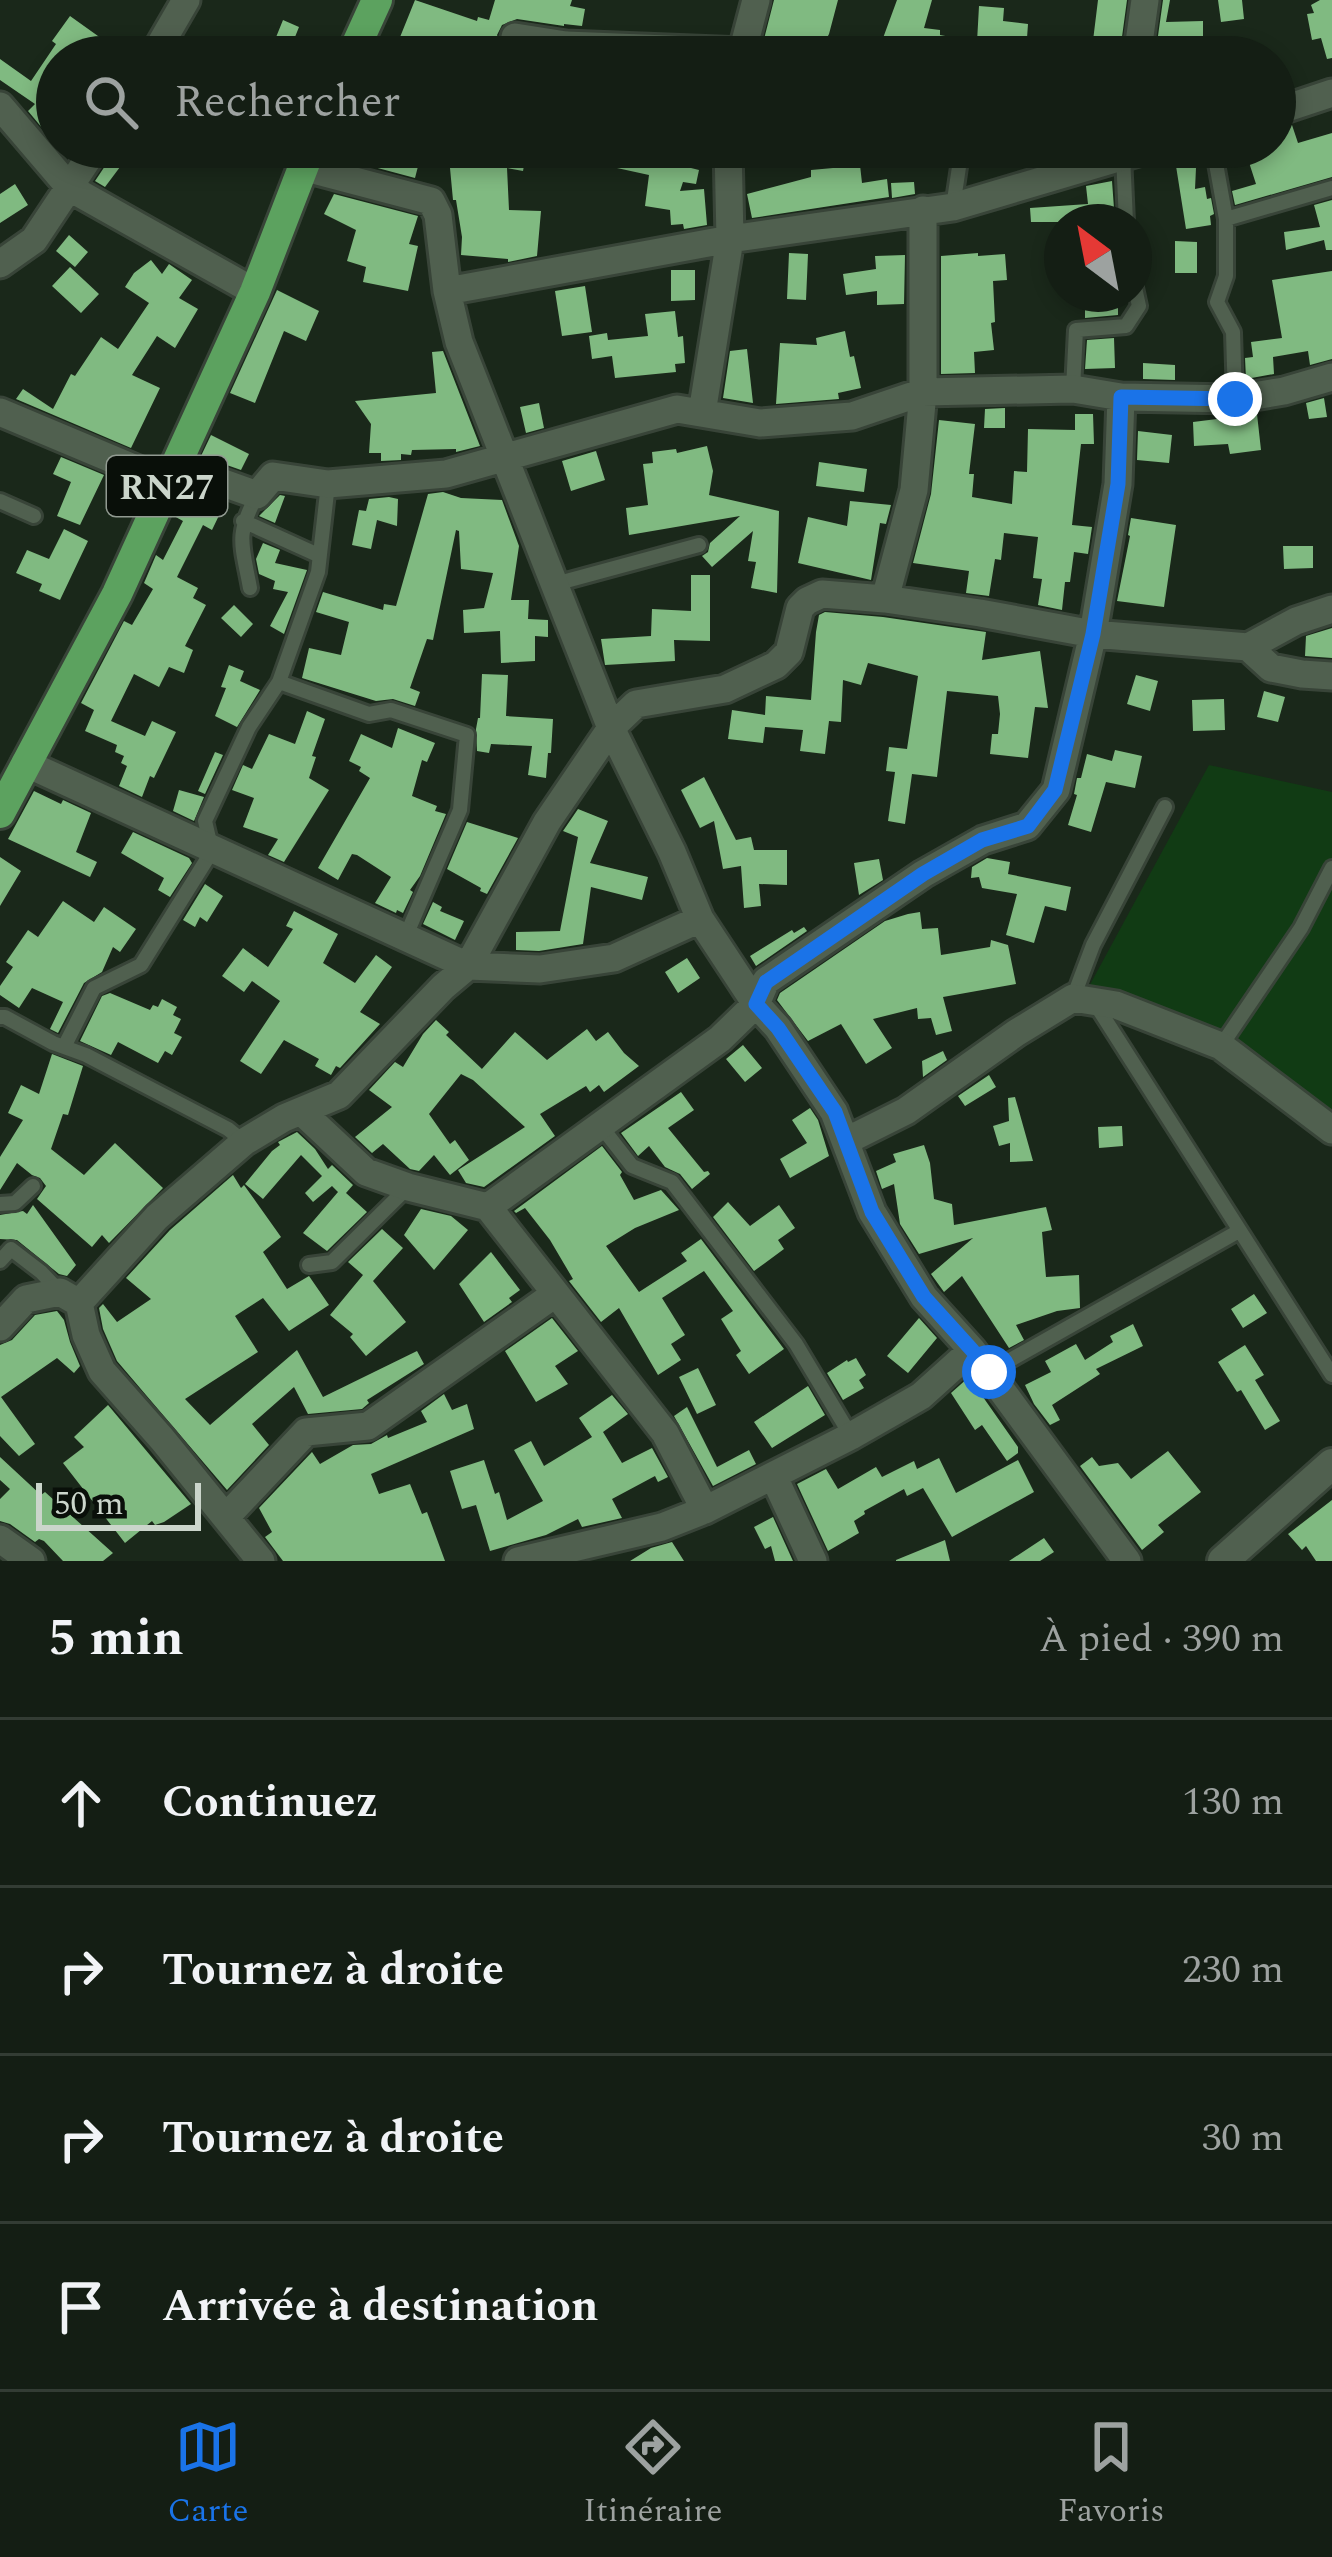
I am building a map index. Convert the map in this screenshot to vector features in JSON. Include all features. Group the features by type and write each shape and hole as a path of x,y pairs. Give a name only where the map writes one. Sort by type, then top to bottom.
{"main road":[{"path":"361,36 377,0"},
{"name":"RN27","path":"0,813 117,594 255,292 302,168"}],"street":[{"path":"165,36 186,0"},
{"path":"747,36 757,0"},
{"path":"1140,36 1145,0"},
{"path":"1296,105 1332,93"},
{"path":"0,106 36,148"},
{"path":"53,168 70,188 255,292"},
{"path":"0,264 34,240 83,168"},
{"path":"337,168 431,201 438,215 458,342 611,728 700,920 835,1112 872,1212 924,1297 981,1361 1127,1561"},
{"path":"702,412 730,239 728,168"},
{"path":"447,291 730,239 953,207 1071,168"},
{"path":"884,599 914,490 923,392 922,209"},
{"path":"0,412 172,475 257,494 273,476 328,484 446,474 676,409 760,423 852,416 923,392 1073,388 1121,397 1235,399 1332,377"},
{"path":"488,1207 720,1040 756,1004 766,982 923,874 982,840 1028,826 1055,790 1093,634 1118,484 1121,397"},
{"path":"0,1328 26,1299 69,1298 244,1142 284,1118 339,1095 468,966 547,822 611,728 636,704 725,689 776,664 789,652 800,608 807,601 822,594 884,599 1093,634 1248,647 1296,621 1332,610"},
{"path":"1248,647 1271,668 1332,676"},
{"path":"25,763 468,966 540,969 614,958 700,920"},
{"path":"846,1141 906,1111 1016,1033 1083,999 1154,1018 1221,1046 1332,1130"},
{"path":"302,1112 366,1172 488,1207 664,1433 706,1510"},
{"path":"226,1517 306,1432 368,1426 555,1294"},
{"path":"69,1298 102,1371 261,1561"},
{"path":"518,1561 662,1527 706,1510 851,1436 981,1361"},
{"path":"1223,1561 1332,1464"},
{"path":"774,1477 813,1561"},
{"path":"0,1539 31,1561"}],"lane":[{"path":"953,207 959,168"},
{"path":"1124,168 1125,204"},
{"path":"1217,168 1226,219 1226,276 1217,302 1233,332 1235,399"},
{"path":"1226,219 1332,188"},
{"path":"1073,388 1076,330 1126,326 1135,312"},
{"path":"65,1045 94,988 141,965 212,850 205,821 249,727 279,682 318,572 328,484"},
{"path":"250,588 242,521 257,494"},
{"path":"0,501 34,516"},
{"path":"242,521 318,555"},
{"path":"555,584 699,545"},
{"path":"279,682 369,714 391,710 466,735 460,809 405,938"},
{"path":"1165,808 1093,945 1083,999 1332,1376"},
{"path":"1221,1046 1301,928 1332,868"},
{"path":"0,1017 65,1045 228,1129 244,1142"},
{"path":"600,1125 632,1166 672,1182 796,1344 851,1436"},
{"path":"0,1204 15,1203 33,1186"},
{"path":"309,1264 332,1262 408,1187"},
{"path":"981,1361 1239,1231"},
{"path":"4,1251 41,1272 69,1298"}],"green space":[{"path":"1209,765 1332,792 1332,1116 1086,992"}],"building":[{"path":"415,0 477,21 478,17 489,20 495,0 572,0 570,6 585,9 582,26 517,19 502,25 497,36 400,36"},
{"path":"774,0 838,0 828,36 765,36"},
{"path":"897,0 932,0 924,28 940,30 945,36 884,36"},
{"path":"1098,0 1127,0 1122,36 1094,36"},
{"path":"1163,0 1170,0 1166,22 1203,21 1203,36 1158,36"},
{"path":"1218,0 1242,0 1244,19 1221,22"},
{"path":"1332,0 1332,58 1327,59 1321,38 1312,40 1307,14 1314,13 1311,5"},
{"path":"979,6 1004,8 1003,21 1028,24 1027,36 977,36"},
{"path":"70,16 98,36 56,36"},
{"path":"283,20 299,27 295,36 277,36"},
{"path":"0,59 31,81 36,74 36,121 28,111 35,104 0,80"},
{"path":"1332,133 1332,177 1235,205 1232,191 1256,184 1251,168 1296,168 1296,137 1298,143"},
{"path":"104,168 119,168 105,187 95,181"},
{"path":"378,168 418,168 415,178"},
{"path":"450,168 507,168 509,210 541,211 537,256 508,262 461,255"},
{"path":"617,168 699,170 696,184 683,182 680,191 704,189 707,225 684,229 683,224 671,225 670,210 645,206 649,175"},
{"path":"860,168 862,183 887,179 889,197 752,218 747,194 811,177 811,170"},
{"path":"1176,168 1196,168 1195,189 1205,187 1214,214 1211,225 1186,229"},
{"path":"1112,181 1114,204 1088,204 1086,186"},
{"path":"914,182 915,194 892,198 891,183"},
{"path":"15,184 28,205 0,223 0,194"},
{"path":"334,194 418,216 409,244 418,246 408,291 363,282 366,267 347,261 356,230 324,214"},
{"path":"1332,200 1332,250 1326,250 1324,240 1286,250 1284,232 1320,227 1314,205"},
{"path":"1044,207 1044,222 1031,222 1030,208"},
{"path":"69,235 88,252 75,267 56,251"},
{"path":"1175,241 1197,242 1197,273 1175,273"},
{"path":"789,253 808,254 806,300 787,299"},
{"path":"1005,254 1007,280 993,281 994,350 974,352 975,373 941,374 941,256"},
{"path":"905,255 904,304 877,305 877,291 846,295 843,274 876,269 875,256"},
{"path":"151,260 162,274 169,264 192,280 179,298 198,309 175,348 157,336 132,375 160,388 131,448 16,399 23,389 53,409 71,374 75,376 101,337 118,349 149,303 125,287"},
{"path":"70,267 99,294 81,313 52,286"},
{"path":"671,270 695,270 695,300 671,301"},
{"path":"1332,271 1332,359 1310,365 1308,351 1273,357 1274,374 1246,379 1245,358 1253,357 1251,342 1282,338 1272,280"},
{"path":"585,286 592,332 562,336 555,291"},
{"path":"277,290 319,311 306,341 284,331 255,403 230,393"},
{"path":"675,311 685,363 675,364 676,372 615,378 612,356 592,359 589,336 607,333 608,340 648,336 645,314"},
{"path":"1085,312 1118,312 1118,315 1085,318"},
{"path":"845,331 861,388 838,393 839,399 776,404 780,343 817,345 816,338"},
{"path":"1114,338 1115,368 1085,369 1087,340"},
{"path":"747,349 753,403 723,398 730,351"},
{"path":"443,351 480,446 456,452 412,450 411,455 401,454 401,460 381,461 381,453 369,453 371,424 355,401 436,393 432,352"},
{"path":"1143,363 1175,365 1175,380 1143,379"},
{"path":"1324,398 1327,417 1309,419 1306,403"},
{"path":"539,403 544,428 526,433 520,407"},
{"path":"1005,408 1005,428 984,428 985,409"},
{"path":"1075,414 1093,414 1094,444 1081,444 1072,525 1092,527 1088,554 1074,552 1062,610 1038,605 1042,579 1033,578 1038,537 1004,533 989,596 966,593 969,571 913,563 931,494 939,420 975,424 969,474 974,474 972,497 1012,504 1014,471 1027,472 1028,429 1075,430"},
{"path":"1257,414 1261,450 1230,454 1228,444 1194,446 1193,422"},
{"path":"1138,431 1172,435 1169,463 1137,460"},
{"path":"211,435 249,454 241,470 201,456"},
{"path":"707,446 713,471 709,495 779,511 777,593 751,588 756,562 748,561 753,531 712,567 702,556 740,516 629,535 626,508 648,505 643,464 653,463 652,452 676,449 677,453"},
{"path":"596,451 605,480 571,491 562,461"},
{"path":"61,457 104,475 80,525 57,516 71,482 53,474"},
{"path":"819,462 867,469 864,492 816,486"},
{"path":"186,489 225,503 212,530 203,525 177,577 198,588 193,598 206,605 185,646 193,650 184,673 169,667 159,687 134,674 111,721 145,736 152,721 176,732 142,797 119,786 127,766 121,763 124,756 115,752 117,745 85,731 94,710 81,703 124,621 132,625 153,589 144,583 156,555 163,560 183,521 174,516"},
{"path":"428,494 502,500 519,546 511,600 529,600 528,619 548,620 548,637 535,636 535,661 501,663 500,631 464,633 463,610 484,608 493,573 461,569 456,530 433,640 427,639 410,688 420,692 415,706 393,699 376,701 302,678 309,648 341,655 349,622 316,612 323,592 383,610 384,604 396,606"},
{"path":"280,495 285,496 275,523 259,516"},
{"path":"369,499 398,499 397,526 377,520 371,549 352,545 359,510 366,511"},
{"path":"850,501 891,505 886,524 880,523 871,580 798,563 808,517 847,526"},
{"path":"1131,518 1176,525 1164,607 1117,601"},
{"path":"64,529 88,541 60,600 39,591 42,584 16,573 27,550 49,559"},
{"path":"263,543 280,550 275,563 307,570 284,634 270,626 288,592 273,589 275,581 259,574 256,559"},
{"path":"1283,546 1313,546 1313,568 1284,569"},
{"path":"691,575 710,575 710,641 674,640 675,661 605,665 601,639 651,636 652,609 691,611"},
{"path":"234,605 253,624 241,637 221,618"},
{"path":"819,615 986,632 982,660 1040,651 1048,708 1035,707 1028,758 990,754 992,734 998,734 998,696 947,691 937,777 912,774 905,824 888,821 895,772 886,771 889,747 907,749 918,676 868,663 861,685 843,680 841,722 829,721 825,754 800,751 803,730 765,727 763,743 728,739 732,710 765,715 766,696 811,700 816,632"},
{"path":"1332,628 1332,658 1305,656 1306,636"},
{"path":"229,665 244,671 240,681 260,690 237,727 215,716"},
{"path":"482,674 508,675 506,716 553,719 546,778 528,775 532,746 491,744 489,753 477,751"},
{"path":"1136,675 1158,681 1150,711 1127,704"},
{"path":"1264,691 1285,697 1278,722 1257,717"},
{"path":"1224,699 1225,730 1193,731 1192,700"},
{"path":"307,711 325,719 309,778 329,790 284,862 268,855 278,839 243,827 254,798 232,790 243,765 252,769 269,734 295,744"},
{"path":"398,728 435,743 427,762 422,760 412,796 446,814 403,913 375,903 391,877 357,855 352,854 338,880 318,868 370,778 349,761 361,734 392,748"},
{"path":"1115,750 1142,756 1135,788 1106,782 1091,832 1068,825 1087,754 1112,761"},
{"path":"215,752 223,755 205,794 198,791"},
{"path":"704,777 736,840 751,837 754,850 787,850 787,885 759,884 761,906 744,908 741,866 723,869 714,821 700,828 681,790"},
{"path":"179,790 204,797 194,821 173,811"},
{"path":"34,791 91,813 76,852 97,862 90,877 8,839"},
{"path":"578,809 608,821 590,863 648,877 642,900 591,887 583,944 516,950 516,932 560,931 578,837 563,831"},
{"path":"467,822 518,838 487,894 447,869"},
{"path":"133,832 192,863 170,897 158,890 164,878 121,853"},
{"path":"0,857 21,871 0,906"},
{"path":"987,858 1010,862 1008,874 1071,887 1066,911 1045,906 1034,943 1006,935 1017,894 982,888 979,877 971,878 972,867"},
{"path":"879,859 883,880 859,895 854,863"},
{"path":"205,884 223,896 207,922 200,917 195,927 183,920"},
{"path":"63,901 94,922 104,907 136,929 120,952 113,947 102,972 84,983 58,1033 50,1029 63,1002 32,988 19,1008 0,995 0,986 13,967 6,962 28,930 38,937"},
{"path":"433,902 442,907 440,911 464,921 455,940 423,924"},
{"path":"294,911 338,934 323,963 355,983 376,955 392,967 360,1012 380,1024 331,1075 315,1066 319,1059 284,1040 261,1074 240,1061 280,1001 252,981 244,992 222,976 243,948 268,967 293,929 286,926"},
{"path":"920,912 922,929 938,928 941,955 990,947 991,940 1008,945 1016,984 943,997 952,1031 936,1035 931,1018 918,1019 917,1008 873,1019 892,1048 866,1064 841,1024 808,1041 777,1000 780,993 885,921"},
{"path":"804,927 807,931 756,966 750,956"},
{"path":"687,958 700,978 678,993 665,972"},
{"path":"110,993 150,1010 162,999 177,1007 173,1015 181,1019 174,1033 182,1037 172,1055 165,1051 158,1063 118,1042 111,1055 80,1041 102,996"},
{"path":"436,1020 482,1069 515,1032 547,1060 587,1029 596,1041 608,1032 639,1066 604,1092 599,1085 590,1092 586,1086 540,1114 555,1136 484,1187 466,1183 458,1170 525,1127 461,1074 429,1114 450,1144 455,1140 469,1160 450,1175 434,1155 419,1171 410,1169 383,1144 372,1153 355,1137 392,1107 369,1090 395,1062 403,1067"},
{"path":"743,1045 762,1068 745,1082 726,1059"},
{"path":"943,1051 947,1060 923,1077 922,1061"},
{"path":"52,1054 83,1066 68,1115 63,1114 51,1149 84,1175 115,1143 163,1188 109,1243 102,1235 92,1247 37,1199 46,1186 17,1163 0,1190 0,1157 23,1120 8,1113 21,1085 39,1094"},
{"path":"989,1075 996,1087 965,1106 958,1096"},
{"path":"681,1092 694,1110 668,1128 710,1174 692,1189 649,1146 638,1156 621,1133"},
{"path":"1015,1097 1033,1161 1010,1162 1010,1143 999,1146 993,1126 1009,1121 1008,1098"},
{"path":"810,1108 829,1156 790,1178 780,1159 807,1143 792,1120"},
{"path":"1122,1126 1123,1146 1099,1148 1098,1127"},
{"path":"297,1132 328,1169 332,1165 353,1185 346,1193 367,1212 327,1251 303,1233 338,1192 332,1186 313,1202 305,1193 322,1176 301,1155 263,1199 245,1184 278,1142"},
{"path":"924,1145 934,1199 952,1204 954,1225 1046,1207 1052,1230 1042,1232 1046,1277 1079,1275 1080,1308 1016,1325 1024,1340 1009,1348 962,1276 944,1292 931,1274 973,1238 919,1254 900,1224 894,1184 882,1189 876,1171 896,1162 893,1154"},
{"path":"602,1146 622,1172 634,1200 661,1190 679,1210 606,1246 639,1292 687,1261 681,1253 701,1239 784,1349 749,1374 721,1319 733,1311 704,1271 662,1298 685,1335 671,1344 681,1360 658,1375 619,1308 601,1322 569,1281 573,1279 550,1240 525,1208 514,1211"},
{"path":"233,1175 281,1237 263,1252 287,1289 309,1276 329,1305 289,1331 263,1298 235,1316 258,1352 185,1399 210,1425 297,1350 323,1397 417,1351 424,1364 367,1400 362,1409 308,1414 294,1387 252,1424 269,1445 227,1490 117,1361 99,1308 103,1304 117,1322 151,1299 126,1278 170,1230"},
{"path":"728,1202 750,1226 779,1205 795,1228 778,1240 784,1249 754,1271 713,1217"},
{"path":"33,1205 76,1265 67,1276 17,1240 0,1239 0,1215 27,1214"},
{"path":"421,1209 451,1216 468,1230 434,1270 404,1235"},
{"path":"382,1229 403,1248 373,1281 406,1322 366,1356 350,1337 353,1334 330,1315 363,1275 348,1262"},
{"path":"491,1252 520,1290 509,1298 512,1302 484,1322 459,1284"},
{"path":"1254,1294 1267,1313 1243,1328 1231,1309"},
{"path":"57,1311 80,1366 74,1373 57,1358 1,1397 35,1444 19,1456 0,1436 0,1345 12,1340 35,1315"},
{"path":"552,1318 578,1351 555,1366 568,1384 536,1402 505,1351"},
{"path":"919,1318 937,1338 908,1373 887,1356"},
{"path":"1133,1324 1143,1346 1096,1369 1100,1374 1052,1405 1060,1420 1050,1425 1025,1385 1051,1372 1045,1361 1076,1344 1085,1360 1113,1342 1110,1336"},
{"path":"1245,1345 1264,1375 1255,1380 1280,1421 1265,1430 1218,1362"},
{"path":"856,1358 866,1375 859,1380 864,1388 843,1400 827,1373"},
{"path":"698,1368 716,1405 697,1414 679,1377"},
{"path":"969,1377 1018,1447 1018,1453 1007,1461 982,1425 975,1430 951,1393"},
{"path":"808,1386 825,1415 772,1448 754,1422"},
{"path":"444,1394 452,1410 467,1404 474,1429 371,1474 379,1494 410,1484 422,1514 427,1512 445,1561 283,1561 265,1537 272,1532 259,1508 312,1452 320,1464 353,1445 371,1444 427,1422 421,1411"},
{"path":"612,1395 628,1414 603,1432 622,1463 652,1448 668,1477 658,1482 655,1476 612,1499 622,1518 582,1527 578,1519 546,1535 490,1551 476,1505 462,1509 450,1471 484,1460 507,1520 543,1501 514,1450 531,1441 544,1466 592,1437 579,1418"},
{"path":"108,1405 191,1504 164,1522 155,1525 152,1521 125,1543 63,1463 84,1447 74,1437"},
{"path":"687,1407 717,1467 749,1450 756,1464 713,1486 674,1416"},
{"path":"1168,1451 1201,1492 1158,1525 1164,1532 1142,1550 1080,1466 1092,1457 1099,1466 1118,1463 1131,1479"},
{"path":"0,1457 113,1553 103,1561 63,1561 44,1541 35,1542 0,1521 0,1499 10,1489 0,1480"},
{"path":"939,1458 956,1493 1018,1460 1034,1492 952,1537 923,1488 907,1496 904,1489 864,1511 854,1521 859,1533 828,1551 797,1484 826,1469 838,1489 876,1467 882,1477 914,1461 917,1469"},
{"path":"1332,1500 1332,1561 1316,1561 1306,1546 1302,1550 1288,1534"},
{"path":"773,1517 793,1561 775,1561 771,1546 765,1549 754,1527"},
{"path":"1044,1538 1054,1552 1040,1561 1009,1561"},
{"path":"945,1540 950,1561 896,1561 896,1560"},
{"path":"672,1542 684,1561 630,1561 651,1548"}],"route":[{"path":"989,1372 924,1297 872,1212 835,1112 756,1004 766,982 923,874 982,840 1028,826 1055,790 1093,634 1118,484 1121,397 1235,399"}]}
